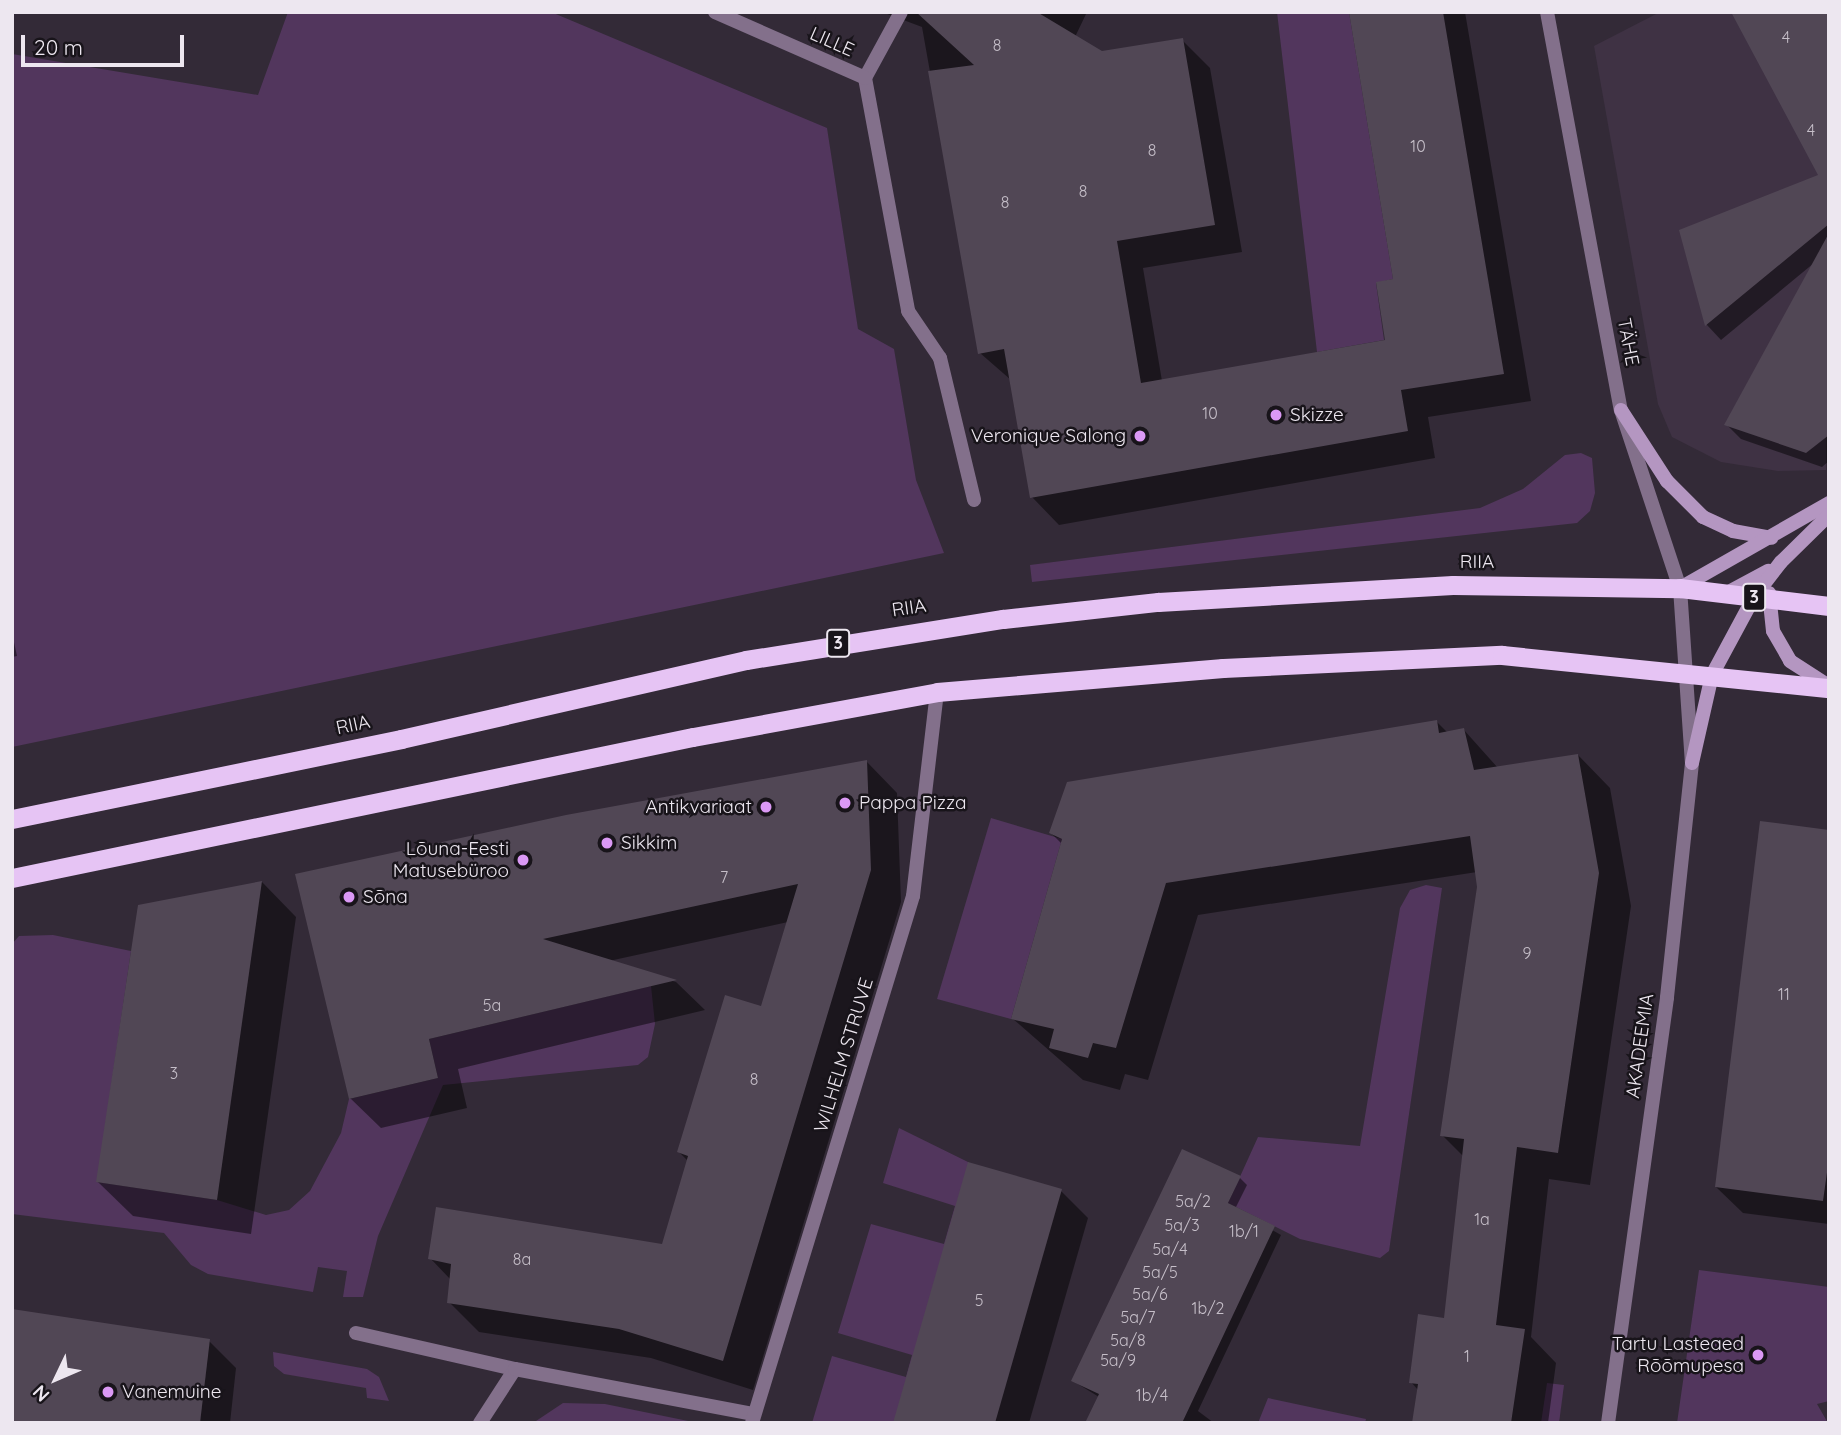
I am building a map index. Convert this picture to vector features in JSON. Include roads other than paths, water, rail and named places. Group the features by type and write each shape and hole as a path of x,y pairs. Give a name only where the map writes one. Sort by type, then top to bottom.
{"highway":[{"name":"RIIA","path":"12,818 401,739 746,660 889,634 1158,602 1453,585 1680,588 1829,606"},
{"path":"12,878 693,737 937,692 1223,668 1502,654 1829,687"}],"main road":[{"path":"1621,410 1667,481 1703,517 1734,531 1771,538"},
{"path":"1680,588 1829,503"},
{"path":"1725,594 1781,562 1829,515"},
{"path":"1692,763 1712,675 1781,562"},
{"path":"1760,598 1773,631 1790,661 1829,687"}],"street":[{"name":"LILLE","path":"715,12 865,78 901,12"},
{"name":"TÄHE","path":"1547,12 1621,410 1680,588 1686,673"},
{"path":"865,78 908,311 940,358 974,500"},
{"name":"AKADEEMIA","path":"1608,1423 1667,998 1692,763 1686,673"},
{"name":"WILHELM STRUVE","path":"753,1418 913,895 937,692"},
{"path":"356,1333 753,1418"},
{"path":"480,1423 515,1369"}],"place":[{"name":"Skizze","path":"1276,415"},
{"name":"Veronique Salong","path":"1140,436"},
{"name":"Pappa Pizza","path":"845,803"},
{"name":"Antikvariaat","path":"766,807"},
{"name":"Sikkim","path":"607,843"},
{"name":"Lõuna-Eesti Matusebüroo","path":"523,860"},
{"name":"Sõna","path":"349,897"},
{"name":"Tartu Lasteaed Rõõmupesa","path":"1758,1355"},
{"name":"Vanemuine","path":"108,1392"}]}
